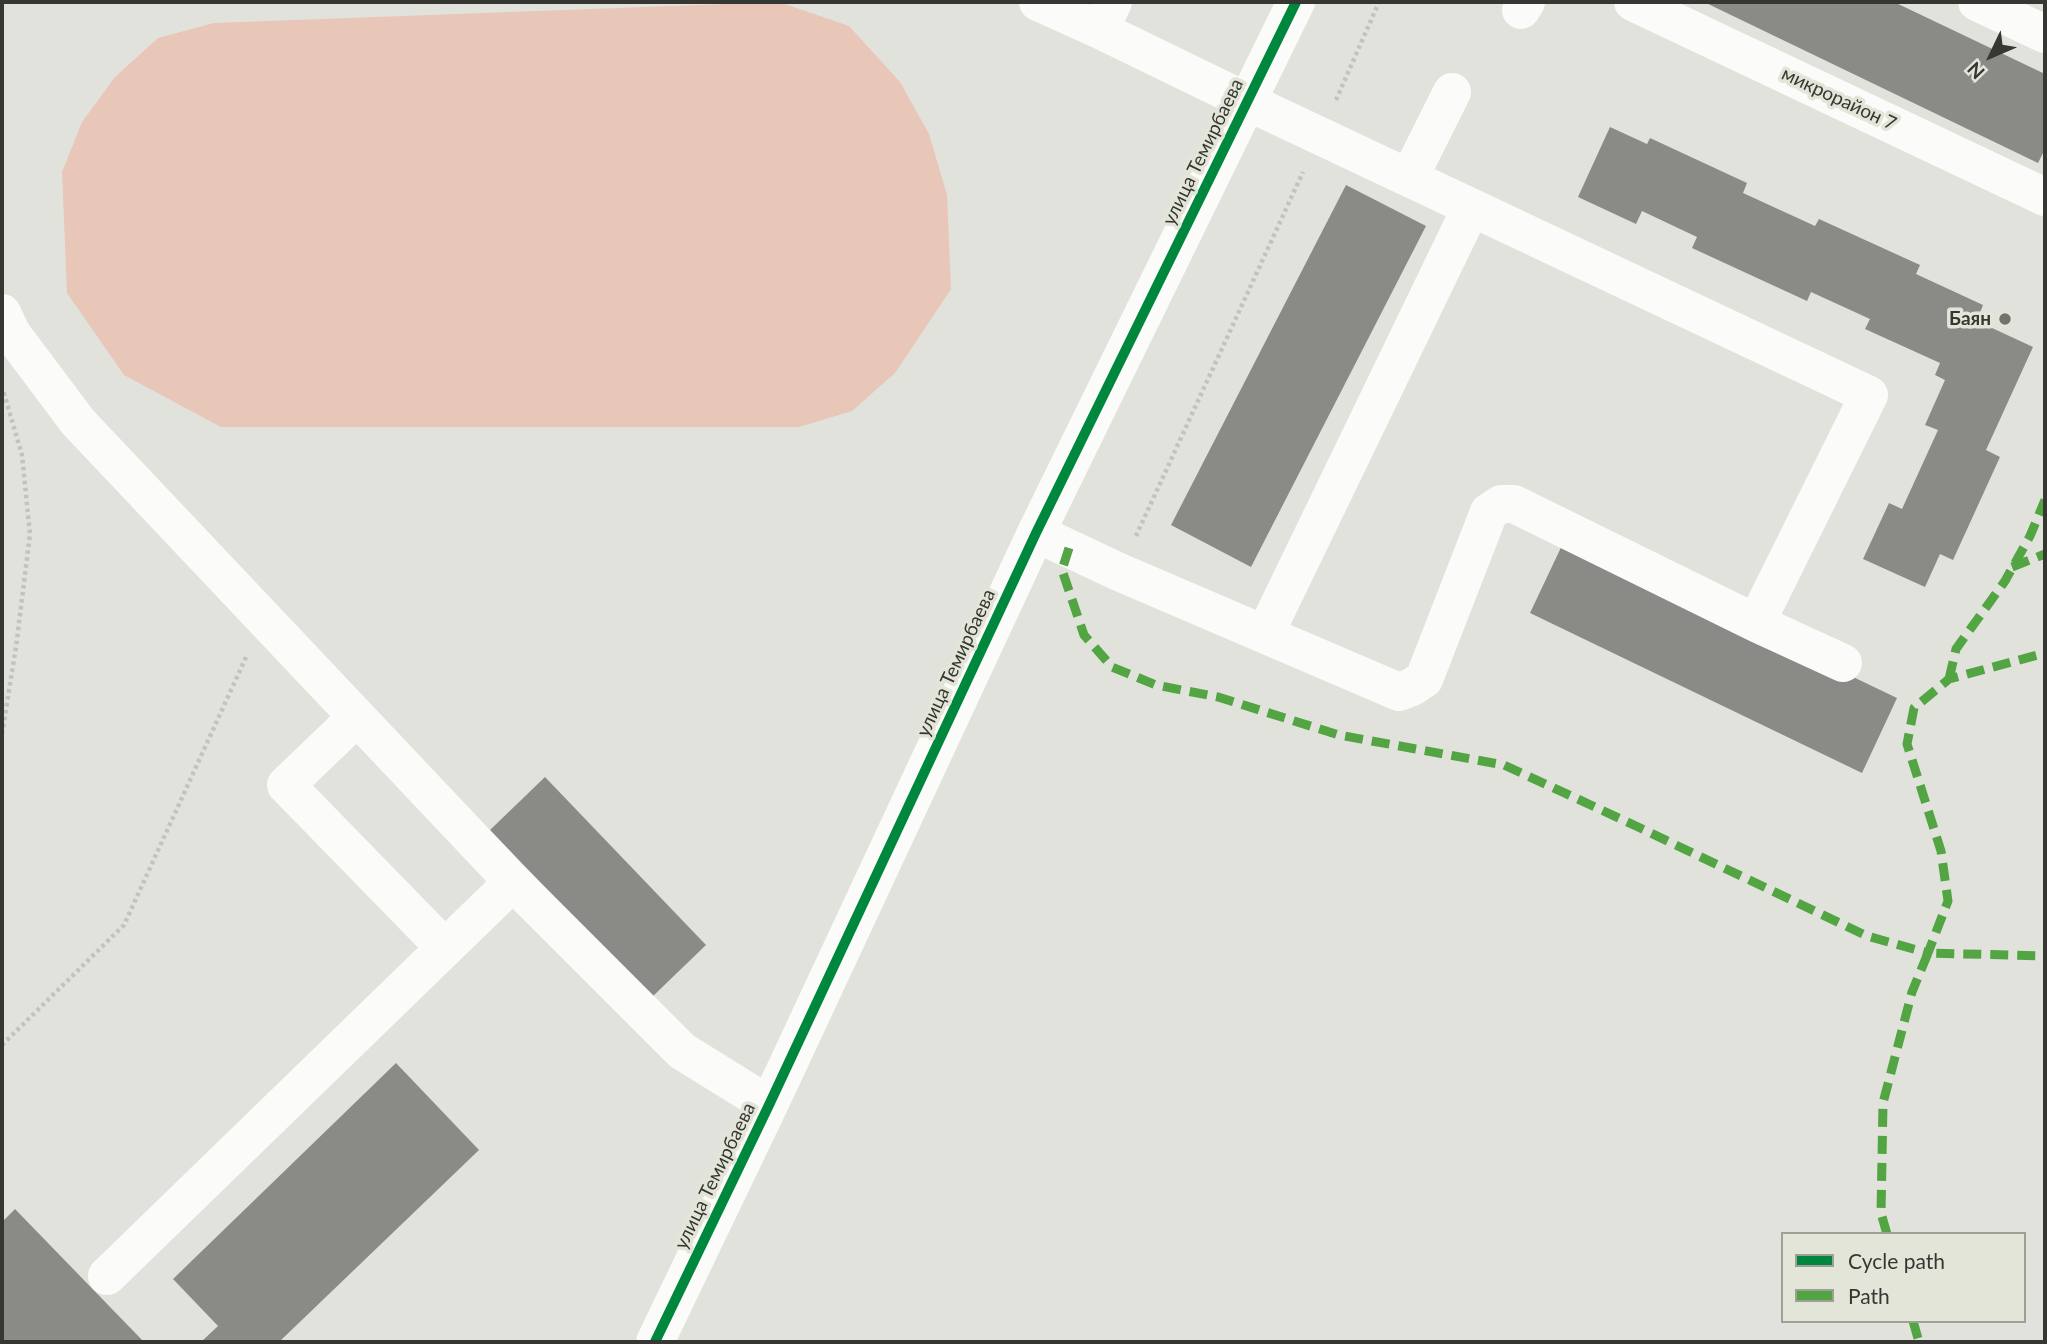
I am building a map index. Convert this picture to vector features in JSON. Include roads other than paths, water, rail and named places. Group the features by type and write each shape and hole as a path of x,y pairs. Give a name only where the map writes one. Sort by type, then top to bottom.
{"street":[{"path":"1038,2 1107,16 1248,102 1869,395 1756,623"},
{"name":"улица Темирбаева","path":"656,1342 1036,533 1296,2"},
{"name":"микрорайон 7","path":"1633,2 2045,197"},
{"path":"1977,2 2045,34"},
{"path":"1409,178 1452,92"},
{"path":"1265,634 1471,208"},
{"path":"2,313 12,334 78,422 513,882 682,1051 769,1105"},
{"path":"1036,533 1119,572 1399,692 1424,679 1489,512 1501,504 1514,504 1843,663"},
{"path":"357,717 286,785 445,948"},
{"path":"107,1276 513,882"}],"place":[{"name":"Баян","path":"2005,319"}]}
